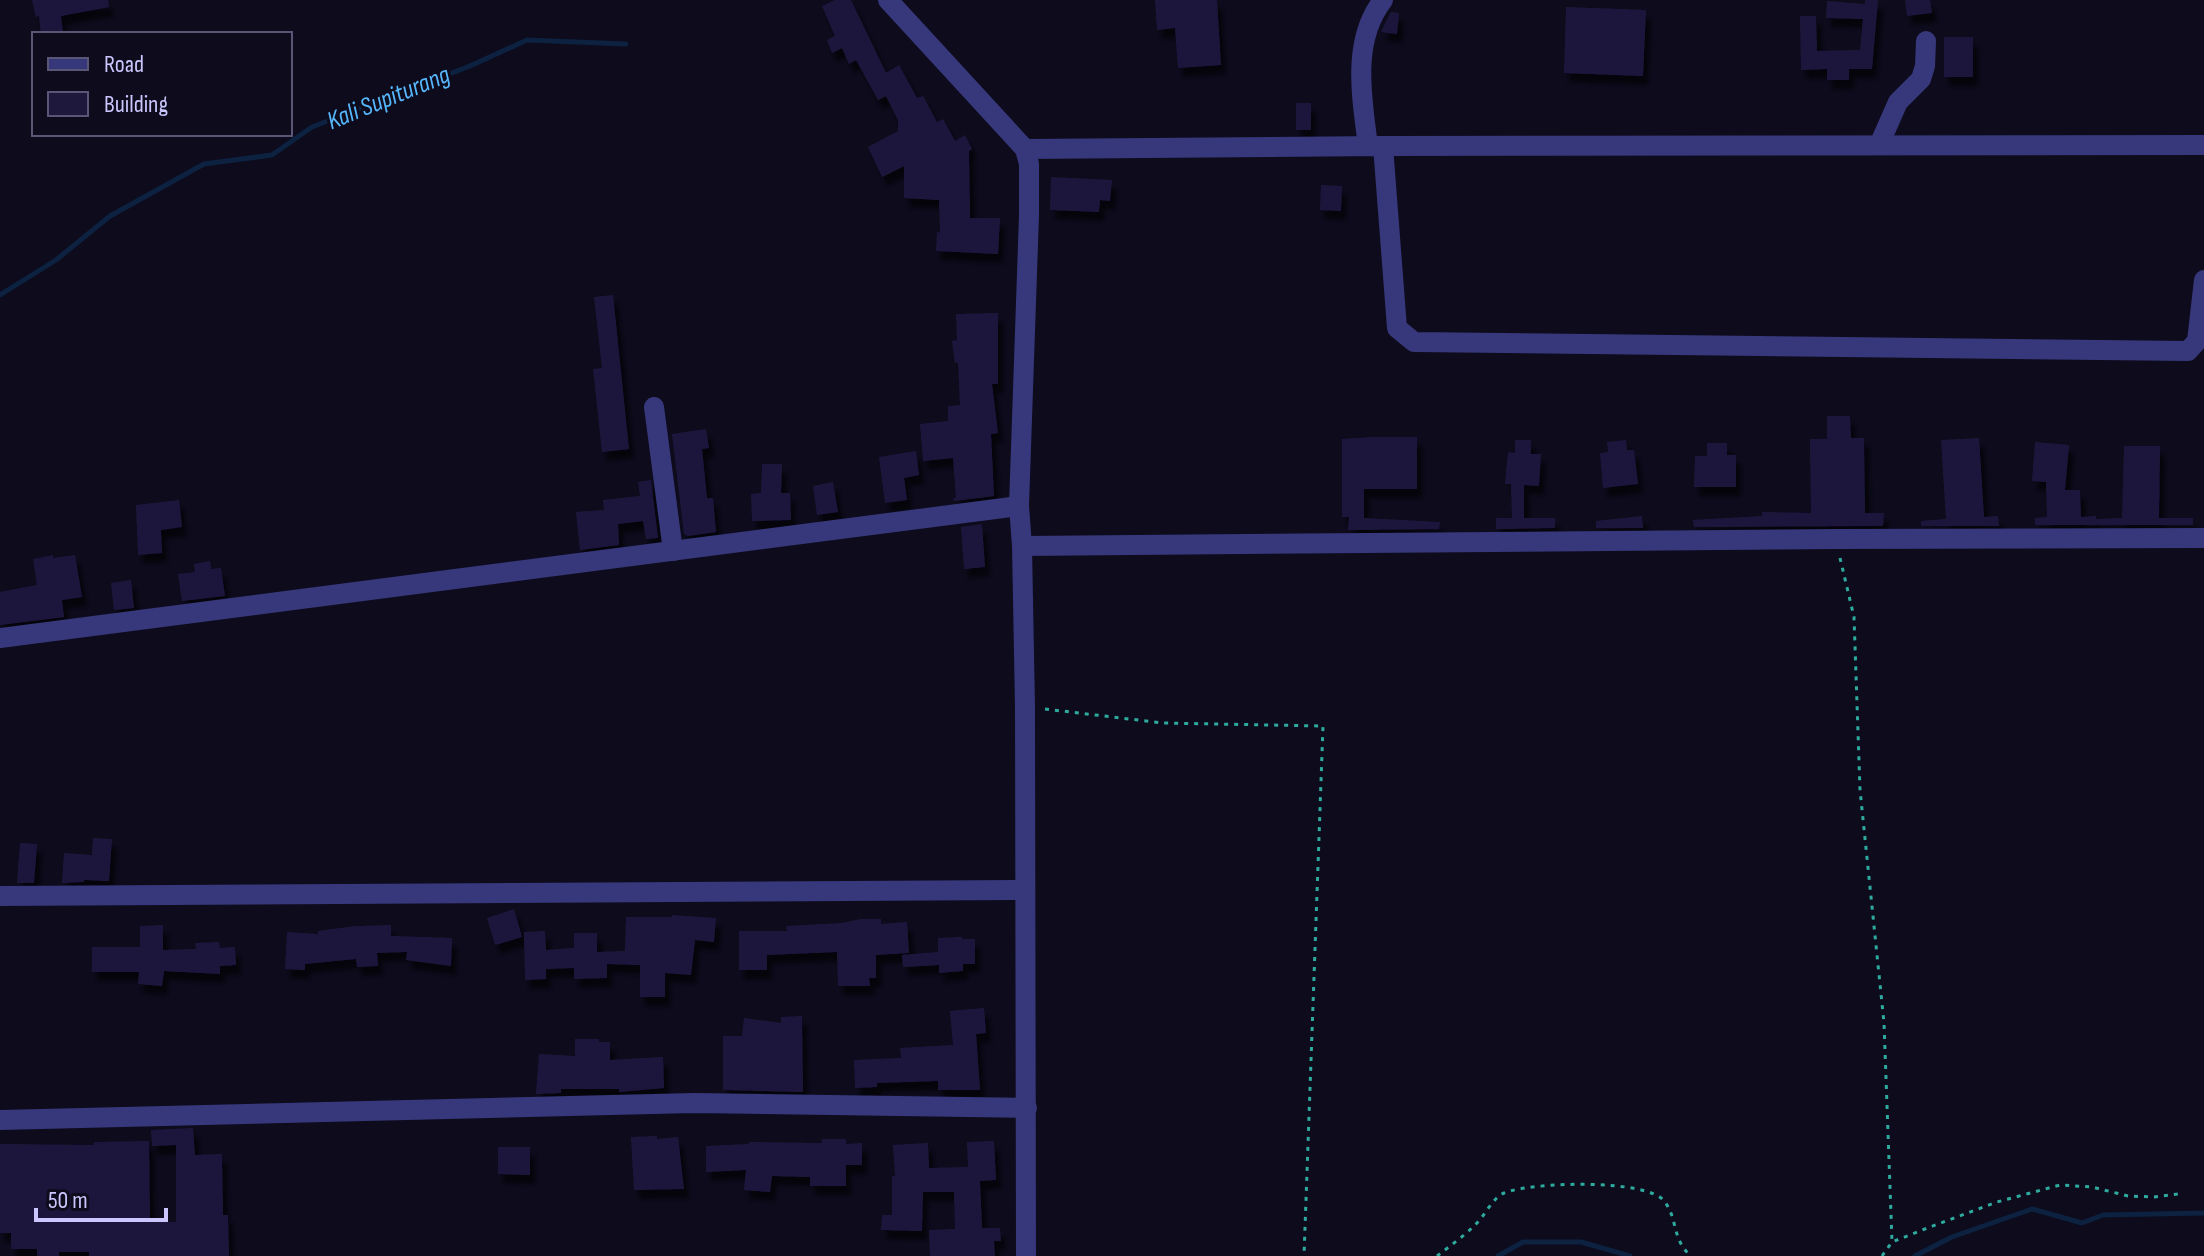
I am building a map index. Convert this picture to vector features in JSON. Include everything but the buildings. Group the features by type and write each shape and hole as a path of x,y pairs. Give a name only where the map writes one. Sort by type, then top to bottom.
{"street":[{"path":"888,0 1025,149 1029,164 1019,506 1025,707 1026,1256"},
{"path":"1383,0 1366,29 1360,83 1376,146 1397,328 1414,342 2188,351 2197,341 2204,280"},
{"path":"1879,145 1898,102 1921,79 1926,41"},
{"path":"1025,149 2204,145"},
{"path":"654,407 673,551"},
{"path":"0,638 1019,506"},
{"path":"1022,546 2204,538"},
{"path":"0,896 1025,890"},
{"path":"0,1120 694,1103 1027,1108"}],"path":[{"path":"1836,539 1854,617 1860,790 1884,1023 1892,1242"},
{"path":"1025,707 1163,723 1323,726 1304,1256"},
{"path":"1437,1256 1476,1225 1501,1194 1530,1186 1595,1184 1651,1190 1665,1201 1681,1247 1691,1256"},
{"path":"1882,1256 1892,1242 1997,1202 2060,1185 2092,1187 2128,1196 2178,1194"}],"waterway":[{"name":"Kali Supiturang","path":"0,295 56,260 110,216 204,164 272,155 312,127 470,66 527,40 626,44"},
{"path":"1915,1256 1952,1237 2032,1209 2082,1223 2103,1215 2204,1213"},
{"path":"1498,1256 1523,1242 1581,1242 1630,1256"}]}
